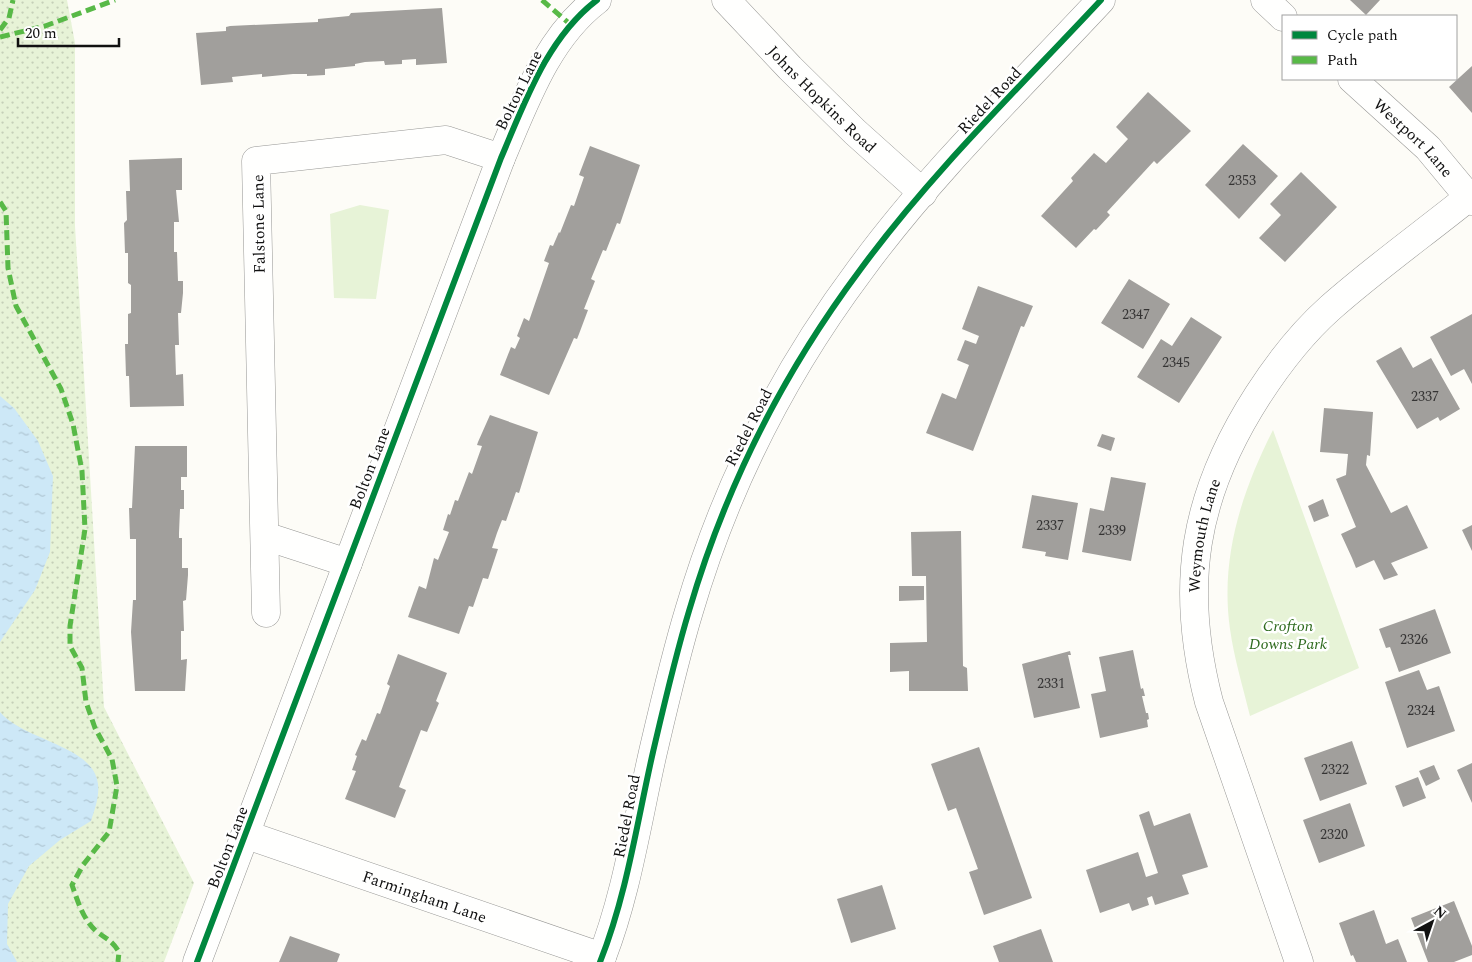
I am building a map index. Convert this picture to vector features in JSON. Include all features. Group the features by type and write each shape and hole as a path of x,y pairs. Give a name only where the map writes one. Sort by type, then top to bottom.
{"street":[{"name":"Bolton Lane","path":"197,962 501,158 530,90 548,58 571,25 597,0"},
{"name":"Johns Hopkins Road","path":"726,0 835,113 923,193"},
{"name":"Riedel Road","path":"606,960 630,868 654,752 688,611 721,516 760,428 808,346 860,269 923,193 1101,0"},
{"path":"1265,0 1282,16"},
{"name":"Westport Lane","path":"1353,80 1428,148 1471,199"},
{"name":"Falstone Lane","path":"266,613 256,161 446,140 501,158"},
{"name":"Weymouth Lane","path":"1299,962 1209,702 1198,659 1193,602 1196,547 1205,507 1222,458 1247,412 1270,375 1299,340 1329,309 1471,199"},
{"path":"265,536 348,563"},
{"name":"Farmingham Lane","path":"246,835 606,960"}],"green space":[{"path":"0,0 67,0 75,43 75,226 104,707 194,883 164,962 0,962"},
{"path":"360,205 389,210 376,299 334,298 330,214"},
{"name":"Crofton Downs Park","path":"1273,430 1359,668 1250,716 1236,662 1230,629 1228,577 1236,527 1243,502 1251,478"}],"water":[{"path":"0,396 14,408 38,441 53,476 50,552 35,590 0,642"},
{"path":"0,712 23,729 81,758 91,767 98,784 97,800 91,821 60,840 29,866 8,904 7,944 17,962 0,962"}],"building":[{"path":"1350,0 1380,0 1366,15"},
{"path":"442,8 447,63 416,65 416,59 402,60 402,64 385,65 384,61 365,62 355,64 355,66 325,69 325,75 307,76 307,74 293,74 262,77 262,74 232,77 233,82 201,85 196,33 226,31 226,27 230,26 318,22 318,19 349,16 351,13"},
{"path":"1472,66 1472,113 1449,87"},
{"path":"1148,92 1191,131 1157,164 1154,161 1107,212 1110,215 1076,248 1041,216 1073,181 1071,178 1094,153 1106,163 1128,139 1116,127"},
{"path":"1243,144 1278,176 1239,219 1205,185"},
{"path":"590,146 640,165 620,224 617,223 606,251 603,250 591,279 595,281 584,309 588,310 579,334 577,339 574,338 549,395 500,375 511,347 515,349 520,338 517,336 524,318 529,321 549,263 544,261 550,245 553,246 560,233 571,205 574,206 584,177 579,175"},
{"path":"182,158 182,190 176,190 179,222 174,222 174,252 177,252 178,281 183,281 181,313 178,313 179,345 175,345 176,375 183,374 184,406 130,407 129,376 126,376 125,344 128,344 128,314 131,313 131,285 128,283 128,253 125,253 124,223 127,220 126,191 130,191 129,160"},
{"path":"1301,172 1337,207 1285,262 1259,238 1281,215 1270,204"},
{"path":"1129,279 1170,304 1143,349 1101,323"},
{"path":"978,286 1033,306 1024,327 1021,326 973,451 926,433 942,393 956,399 969,365 957,360 965,340 976,344 979,336 962,329"},
{"path":"1472,314 1472,384 1464,369 1451,376 1430,337"},
{"path":"1191,317 1222,337 1179,403 1137,377 1161,339 1172,346"},
{"path":"1401,347 1413,368 1431,358 1460,409 1440,421 1438,417 1417,429 1376,361"},
{"path":"1324,408 1373,412 1370,456 1367,455 1366,465 1391,513 1407,505 1428,548 1391,563 1398,575 1384,580 1374,560 1356,568 1341,534 1356,527 1336,479 1346,475 1348,454 1320,452"},
{"path":"490,415 538,432 519,493 516,492 506,521 502,520 497,533 492,548 498,549 488,579 483,578 473,607 469,606 459,634 408,617 419,586 426,589 434,558 438,560 449,532 443,530 448,514 450,515 455,500 458,501 469,472 472,474 482,446 477,445"},
{"path":"1102,434 1115,438 1111,451 1097,446"},
{"path":"135,446 187,446 187,477 181,477 181,490 184,490 184,509 180,509 179,533 179,538 182,538 182,568 188,568 186,600 183,601 184,631 181,631 181,660 187,659 185,691 135,691 131,632 133,600 136,600 136,539 130,539 129,508 132,508"},
{"path":"1111,477 1146,483 1131,561 1082,552 1090,508 1104,511"},
{"path":"1032,495 1078,503 1068,560 1045,556 1046,552 1022,548"},
{"path":"1323,499 1329,516 1314,522 1308,506"},
{"path":"1472,525 1472,551 1462,530"},
{"path":"961,531 963,666 967,668 968,691 909,691 909,671 890,672 890,643 927,642 926,576 912,576 911,532"},
{"path":"899,586 924,586 924,600 899,601"},
{"path":"1435,609 1451,653 1399,672 1390,647 1386,648 1379,629"},
{"path":"1133,650 1141,689 1143,688 1145,696 1142,696 1146,713 1148,713 1148,727 1100,738 1091,694 1106,691 1099,657"},
{"path":"1070,651 1071,655 1068,655 1080,708 1034,718 1022,664"},
{"path":"398,654 447,673 436,701 439,703 427,732 421,730 399,787 406,790 395,818 345,799 356,771 352,770 357,756 355,755 362,739 366,741 377,713 380,714 390,686 387,684"},
{"path":"1419,670 1427,690 1439,686 1455,731 1407,748 1385,682"},
{"path":"1352,741 1367,784 1320,801 1304,758"},
{"path":"979,747 1032,898 984,915 969,872 978,869 956,808 948,811 931,764"},
{"path":"1472,763 1472,803 1457,770"},
{"path":"1434,765 1440,779 1426,786 1419,771"},
{"path":"1418,777 1426,798 1403,807 1395,786"},
{"path":"1350,803 1365,846 1319,863 1303,820"},
{"path":"1149,811 1154,826 1190,813 1208,867 1182,875 1189,894 1155,905 1152,896 1147,898 1149,905 1132,911 1129,903 1100,913 1086,870 1138,852 1146,877 1158,873 1139,815"},
{"path":"882,885 896,929 851,943 837,899"},
{"path":"1454,901 1472,946 1472,955 1454,962 1428,962 1411,918"},
{"path":"1374,910 1386,944 1398,939 1407,962 1356,962 1353,955 1351,956 1339,923"},
{"path":"1041,929 1053,962 999,962 993,946"},
{"path":"290,936 340,954 337,962 279,962"}],"marked path":[{"path":"0,30 9,18 13,0"},
{"path":"0,37 45,26 115,0"},
{"path":"542,0 571,25"},
{"path":"0,202 6,211 8,268 16,306 61,389 73,424 82,471 85,529 70,626 70,646 82,668 86,702 95,728 112,759 117,786 109,832 83,865 72,885 81,910 91,926 111,942 119,952 118,962"}],"cycle path":[{"path":"197,962 501,158 529,93 551,52 564,33 597,0"},
{"path":"600,962 631,858 661,717 689,611 720,520 759,433 806,349 832,309 887,234 976,132 1101,0"}]}
